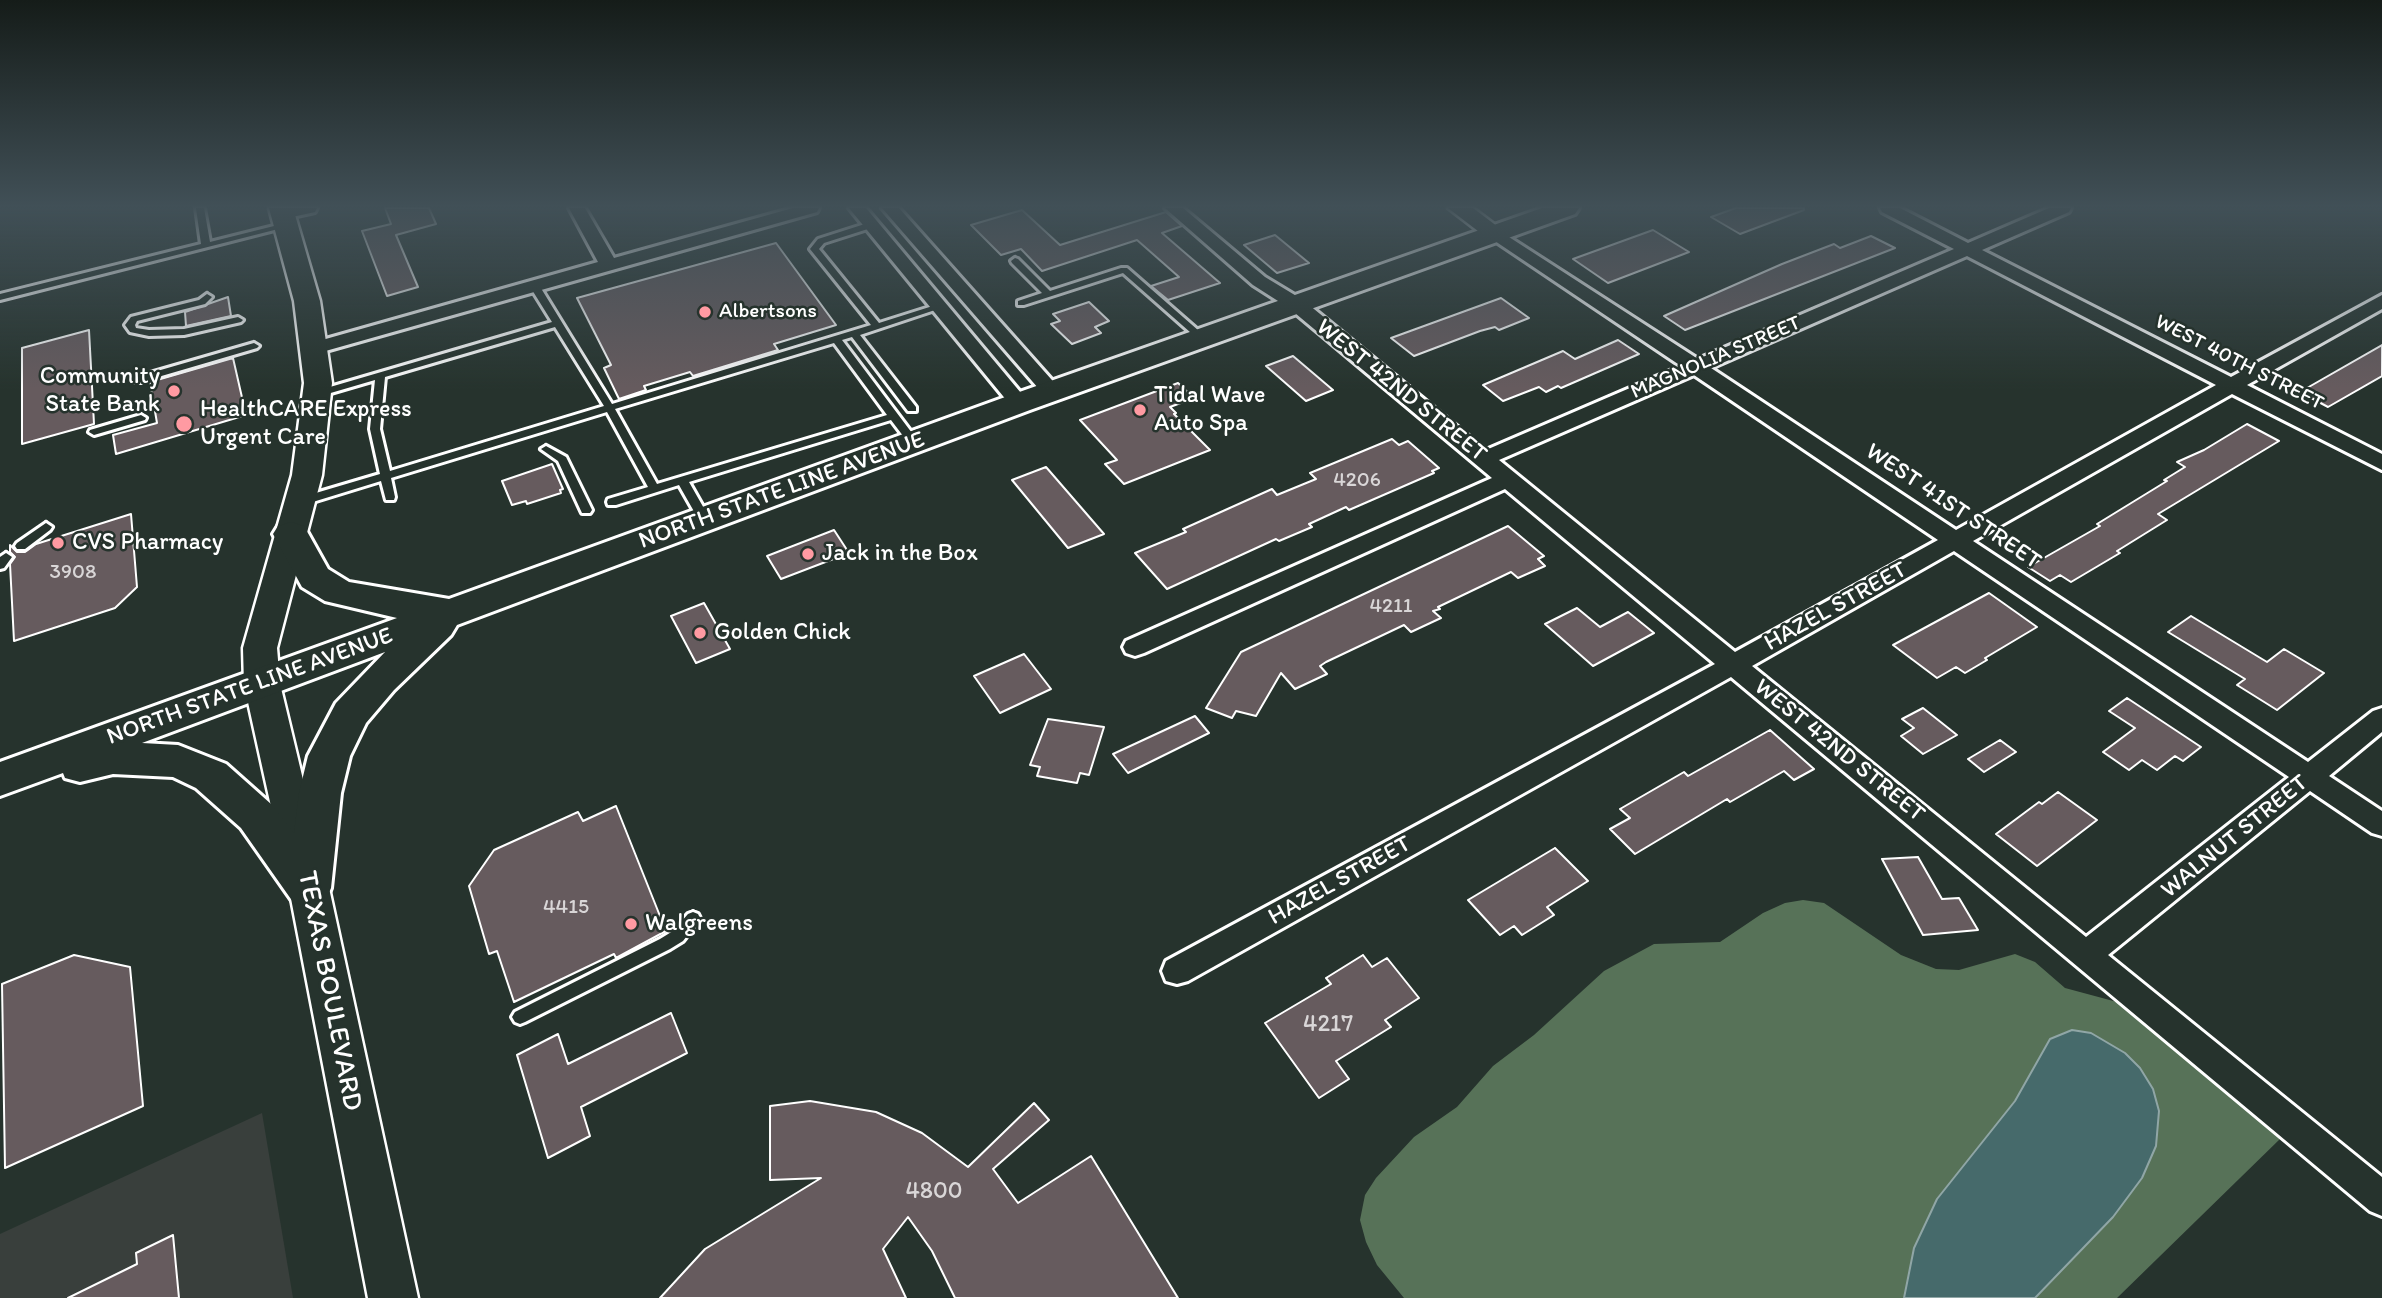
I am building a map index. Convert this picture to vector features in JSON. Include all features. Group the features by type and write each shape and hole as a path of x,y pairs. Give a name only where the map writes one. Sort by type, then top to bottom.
{"main road":[{"name":"TEXAS BOULEVARD","path":"301,269 315,348 317,394 313,436 295,518 260,648 262,684 309,888 393,1298"},
{"name":"NORTH STATE LINE AVENUE","path":"0,779 1019,403 1395,269"},
{"path":"295,518 315,578 338,592 380,602 451,612"},
{"path":"309,888 320,793 329,756 350,714 380,680 451,612"},
{"path":"0,786 113,758 178,761 211,776 256,816 309,888"}],"street":[{"path":"315,348 592,269"},
{"path":"907,269 1019,403"},
{"path":"944,269 1052,392"},
{"name":"WEST 42ND STREET","path":"1245,269 1296,304 2382,1199"},
{"name":"WEST 41ST STREET","path":"1548,269 2382,825"},
{"name":"MAGNOLIA STREET","path":"1484,459 1923,269"},
{"name":"WEST 40TH STREET","path":"2006,269 2382,463"},
{"name":"HAZEL STREET","path":"1177,971 1733,664 2382,300"},
{"path":"1135,647 1508,479"},
{"name":"WALNUT STREET","path":"2087,954 2382,718"}],"lane":[{"path":"0,297 115,269"},
{"path":"831,269 877,326"},
{"path":"1023,269 1048,294"},
{"path":"1021,303 1124,270 1202,338"},
{"path":"534,285 609,407 654,488"},
{"path":"207,297 202,302 134,319 130,325 133,330 149,333 184,332 238,320"},
{"path":"295,518 386,475 939,307"},
{"path":"317,394 559,323"},
{"path":"854,333 912,410"},
{"path":"836,339 914,443"},
{"path":"137,380 254,346"},
{"path":"380,376 380,401 375,425 390,497"},
{"path":"612,502 893,416"},
{"path":"94,432 141,418"},
{"path":"546,449 562,459 586,510"},
{"path":"682,480 704,519"},
{"path":"20,546 46,527"},
{"path":"520,1017 665,944 678,936 693,918"}],"shaded area":[{"path":"262,1113 293,1298 0,1298 0,1234"}],"green space":[{"path":"1803,900 1824,903 1901,955 1936,969 1959,970 2015,954 2035,962 2065,988 2117,1002 2281,1138 2117,1298 1404,1298 1377,1265 1366,1242 1360,1220 1365,1195 1376,1178 1414,1137 1457,1107 1493,1066 1534,1035 1604,971 1654,944 1720,942 1763,913 1785,903"}],"water":[{"path":"2072,1030 2091,1033 2125,1053 2140,1068 2153,1089 2159,1111 2156,1146 2142,1178 2113,1217 2035,1298 1904,1298 1914,1248 1937,1199 2015,1101 2050,1039"}],"building":[{"path":"376,269 410,269 418,287 387,296"},
{"name":"Albertsons","path":"683,269 795,269 836,325 774,344 778,350 693,376 690,372 644,386 646,390 619,399 604,368 611,365 577,298"},
{"path":"1169,269 1203,269 1220,283 1168,300 1151,286 1179,277"},
{"path":"1272,269 1291,269 1277,273"},
{"path":"1587,269 1646,269 1608,283"},
{"path":"1772,269 1842,269 1685,330 1664,316"},
{"path":"228,297 231,316 186,326 185,312"},
{"path":"1501,298 1529,318 1499,330 1495,327 1480,331 1414,356 1391,338"},
{"path":"1089,302 1109,321 1095,327 1101,333 1072,344 1051,324 1060,321 1053,314"},
{"path":"89,330 94,424 22,444 22,348"},
{"path":"1618,340 1639,354 1561,388 1558,386 1546,392 1539,387 1503,401 1483,385 1563,351 1575,359"},
{"path":"2382,345 2382,376 2328,407 2300,392"},
{"path":"1293,356 1333,390 1306,401 1266,366"},
{"path":"233,358 246,415 116,454 113,435 157,423 150,382"},
{"path":"1178,383 1194,398 1170,407 1210,450 1124,484 1105,464 1117,460 1080,420"},
{"path":"2247,424 2279,441 2158,514 2167,520 2117,551 2120,553 2071,582 2060,575 2050,581 2028,567 2100,526 2097,524 2167,481 2164,480 2185,467 2177,462 2204,450"},
{"path":"1392,439 1399,445 1408,441 1439,468 1432,471 1434,473 1349,510 1346,507 1309,524 1312,527 1279,541 1276,539 1167,589 1135,553 1186,532 1183,529 1272,489 1277,495 1316,479 1310,473"},
{"path":"552,464 563,489 560,490 561,493 527,504 526,501 512,505 502,481"},
{"path":"1046,467 1104,534 1068,548 1012,480"},
{"name":"CVS Pharmacy","path":"131,514 137,587 115,608 14,641 10,564 15,557 10,552 10,545 17,552 25,552 36,544"},
{"path":"1508,526 1544,556 1538,559 1545,566 1518,578 1511,572 1438,607 1440,609 1433,611 1441,618 1411,632 1404,625 1326,662 1320,666 1327,674 1295,689 1281,673 1256,716 1236,711 1232,718 1206,708 1241,652"},
{"name":"Jack in the Box","path":"834,530 849,553 781,579 767,556"},
{"path":"1989,593 2037,627 1965,673 1956,667 1937,678 1893,645"},
{"name":"Golden Chick","path":"704,603 730,649 696,663 671,616"},
{"path":"1577,608 1600,627 1628,612 1654,633 1593,666 1545,624"},
{"path":"2191,616 2267,662 2284,649 2324,673 2277,710 2237,685 2245,679 2168,632"},
{"path":"1024,654 1051,689 1000,713 974,676"},
{"path":"2127,698 2201,747 2183,761 2175,756 2157,770 2142,760 2129,770 2103,752 2135,728 2109,711"},
{"path":"1923,708 1957,735 1923,754 1901,736 1914,728 1902,719"},
{"path":"1195,716 1209,733 1128,773 1113,754"},
{"path":"1048,719 1104,727 1089,775 1080,773 1077,783 1037,776 1040,767 1030,765"},
{"path":"1770,730 1814,769 1794,780 1784,771 1730,802 1727,799 1635,854 1610,829 1630,818 1620,809 1684,772 1688,776"},
{"path":"2000,740 2016,752 1984,772 1968,759"},
{"path":"2058,792 2097,820 2037,866 1996,834 2039,802 2042,804"},
{"name":"Walgreens","path":"616,806 666,931 616,958 614,954 514,1002 497,951 489,954 469,886 494,850 578,812 583,821"},
{"path":"1555,848 1588,881 1547,907 1554,915 1522,935 1514,926 1500,935 1468,900"},
{"path":"1918,857 1942,899 1959,898 1978,930 1923,935 1882,859"},
{"path":"74,955 130,967 143,1106 5,1168 2,984"},
{"path":"1363,955 1372,967 1387,958 1419,998 1385,1020 1391,1027 1336,1061 1349,1079 1319,1098 1265,1023 1331,984 1326,978"},
{"path":"671,1013 687,1053 581,1107 590,1136 548,1158 517,1055 558,1034 568,1064"},
{"path":"810,1101 876,1112 922,1133 968,1167 1034,1103 1049,1120 993,1169 1018,1203 1091,1156 1178,1298 955,1298 932,1251 908,1217 883,1249 906,1298 660,1298 705,1249 821,1178 770,1180 770,1106"},
{"path":"173,1235 179,1298 68,1298 137,1264 136,1253"}],"place":[{"name":"Albertsons","path":"705,312"},
{"name":"Community State Bank","path":"174,391"},
{"name":"Tidal Wave Auto Spa","path":"1140,410"},
{"name":"HealthCARE Express Urgent Care","path":"184,424"},
{"name":"CVS Pharmacy","path":"58,543"},
{"name":"Jack in the Box","path":"808,554"},
{"name":"Golden Chick","path":"700,633"},
{"name":"Walgreens","path":"631,924"}]}
